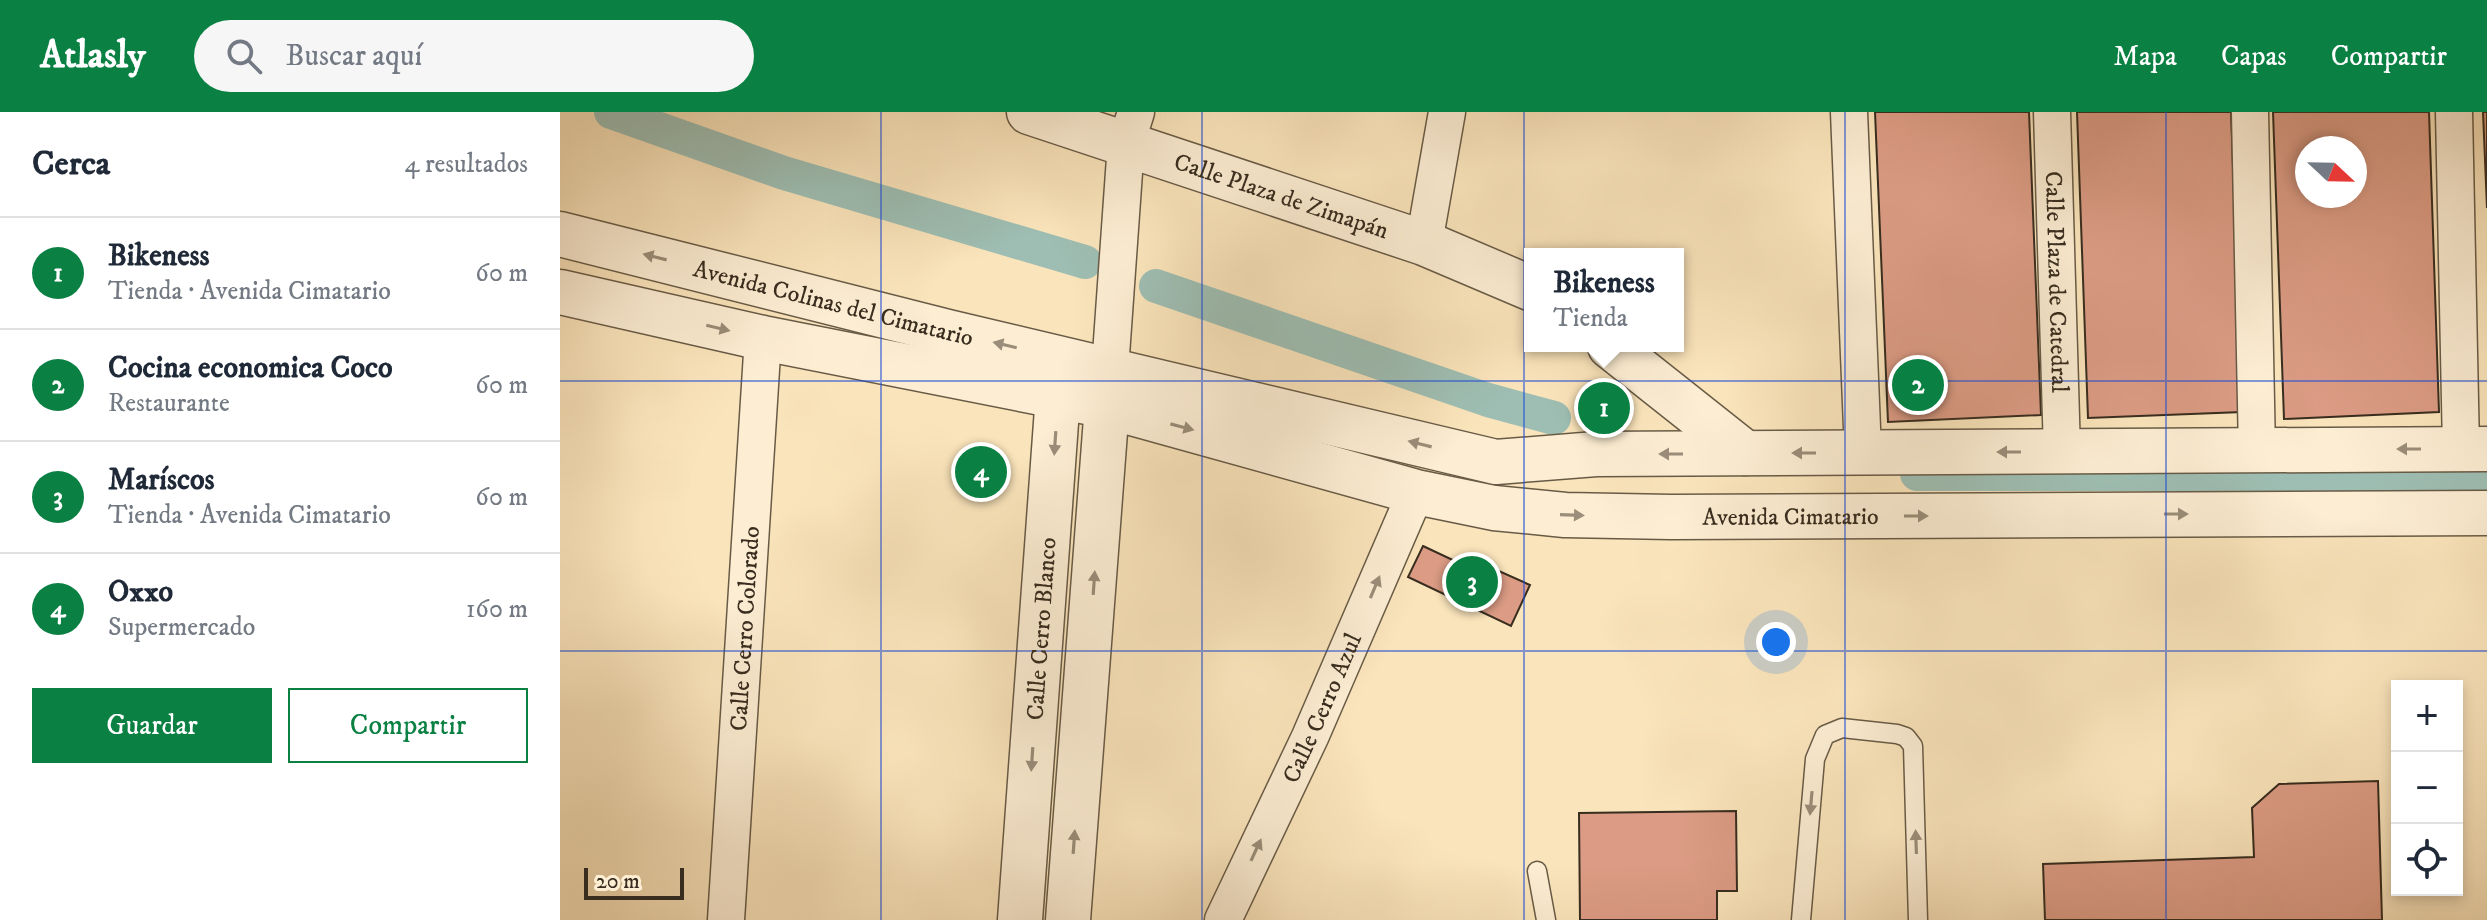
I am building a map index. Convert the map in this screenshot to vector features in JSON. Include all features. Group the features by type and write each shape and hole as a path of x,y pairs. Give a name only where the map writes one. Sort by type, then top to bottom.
{"street":[{"name":"Calle Plaza de Zimapán","path":"1029,112 1131,128 1524,285"},
{"path":"1424,243 1447,112"},
{"path":"1849,112 1863,452"},
{"name":"Calle Plaza de Catedral","path":"2052,112 2062,452"},
{"path":"2250,112 2257,451"},
{"path":"1058,395 1108,388 1496,462 1596,454 2474,449 2454,112"},
{"name":"Calle Cerro Blanco","path":"1068,920 1131,128"},
{"name":"Avenida Colinas del Cimatario","path":"560,234 944,352 1058,395"},
{"name":"Avenida Colinas del Cimatario","path":"560,292 763,338 944,352 1108,388"},
{"name":"Calle Cerro Colorado","path":"726,920 763,338"},
{"path":"1618,352 1745,453"},
{"name":"Avenida Cimatario","path":"1108,388 1416,492 1494,508 1565,515 2487,513"},
{"name":"Calle Cerro Blanco","path":"1020,920 1058,395"},
{"path":"1494,508 1496,462"},
{"name":"Calle Cerro Azul","path":"1223,920 1310,737 1416,492"}],"lane":[{"path":"1801,920 1815,759 1825,735 1842,728 1897,734 1906,737 1913,746 1918,920"},
{"path":"1537,871 1546,920"}],"building":[{"path":"1875,112 2029,112 2041,415 1888,422"},
{"path":"2077,112 2231,112 2242,412 2088,418"},
{"path":"2273,112 2429,112 2439,412 2284,419"},
{"path":"2483,112 2487,112 2487,208"},
{"path":"1423,546 1495,580 1499,571 1530,585 1511,626 1408,577"},
{"path":"2378,781 2382,920 2045,920 2043,864 2254,857 2252,808 2279,784"},
{"path":"1736,811 1737,891 1717,891 1717,920 1580,920 1579,813"}],"waterway":[{"path":"611,112 784,173 1085,262"},
{"path":"1156,286 1488,400 1554,418"},
{"path":"1917,474 2487,474"}],"place":[{"name":"Cocina economica Coco","path":"1918,385"},
{"name":"Bikeness","path":"1604,408"},
{"name":"Oxxo","path":"981,472"},
{"name":"Maríscos","path":"1472,582"}]}
